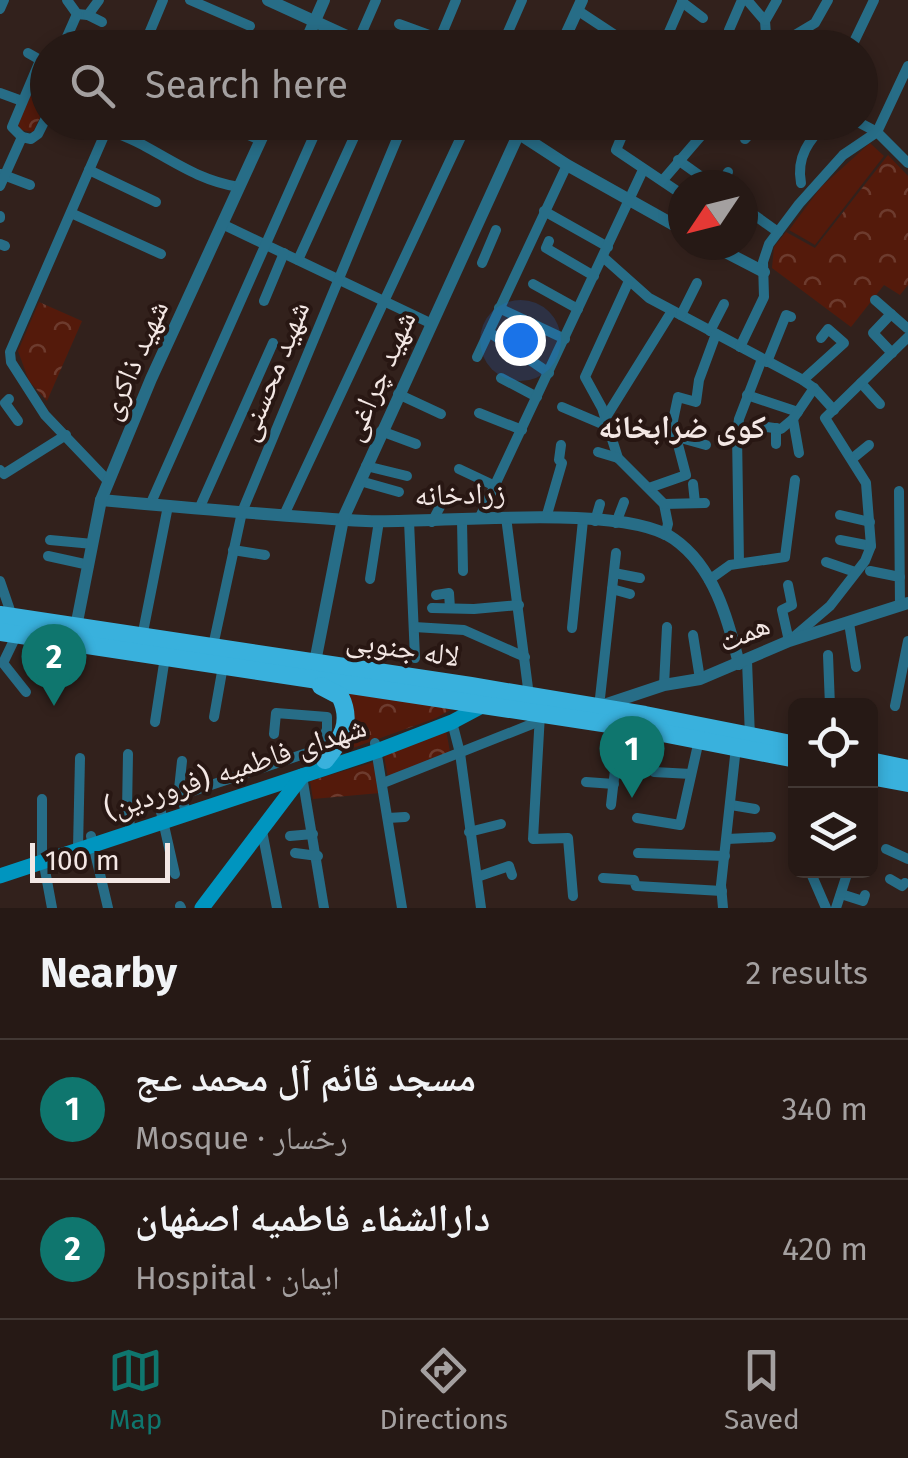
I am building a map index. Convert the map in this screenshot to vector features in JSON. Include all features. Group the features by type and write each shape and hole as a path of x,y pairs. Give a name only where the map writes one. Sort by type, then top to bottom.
{"main road":[{"name":"لاله جنوبی","path":"7,625 44,638 222,666 311,670"},
{"name":"لاله جنوبی","path":"7,625 76,627 142,636 213,646 355,677 599,707 788,756"},
{"path":"311,670 344,704 347,722 340,742 326,760"},
{"name":"لاله جنوبی","path":"355,677 462,702 698,740 788,745"},
{"path":"344,704 355,677"},
{"name":"شهدای فاطمیه (فروردین)","path":"184,804 302,776 448,716 462,702"},
{"name":"شهدای فاطمیه (فروردین)","path":"0,872 162,816 184,804 452,722 484,706"},
{"path":"889,772 908,783"},
{"path":"202,908 302,776"}],"street":[{"path":"0,10 4,0"},
{"path":"54,0 67,2 102,22"},
{"path":"73,30 83,14 94,11 99,0"},
{"path":"150,30 164,0"},
{"path":"190,0 250,26"},
{"path":"268,0 330,30"},
{"path":"311,30 324,0"},
{"path":"363,30 376,0"},
{"path":"443,30 456,0"},
{"path":"509,30 522,0"},
{"path":"733,28 744,0 766,21"},
{"path":"767,30 766,21 777,0"},
{"path":"801,30 815,22 828,0"},
{"path":"860,30 874,0"},
{"path":"670,30 682,1 703,18"},
{"path":"568,30 580,5 609,30"},
{"path":"400,24 412,30"},
{"path":"878,128 908,66"},
{"path":"30,86 12,127 30,139"},
{"path":"0,93 22,101"},
{"path":"878,134 908,162"},
{"path":"22,137 2,178 30,184"},
{"path":"102,140 10,352 11,362 45,415 109,482"},
{"path":"133,140 212,183 239,188"},
{"name":"شهید ذاکری","path":"76,627 101,500 260,140"},
{"path":"150,505 312,140"},
{"path":"298,260 352,140"},
{"name":"شهید محسنی","path":"213,646 242,512 396,140"},
{"path":"284,515 460,140"},
{"name":"شهید چراغی","path":"311,670 343,519 516,140"},
{"path":"536,140 566,165 668,221"},
{"path":"620,140 616,150 668,184"},
{"path":"663,180 699,140"},
{"path":"801,183 803,150 812,140"},
{"path":"740,347 764,297 769,244 844,155 865,140"},
{"path":"678,160 693,170"},
{"path":"477,357 566,165"},
{"path":"89,170 156,202"},
{"path":"479,519 643,170"},
{"path":"544,211 605,252 628,282 676,313 814,388 866,483 871,546 866,561 830,606 789,641 782,610 792,606 788,585"},
{"path":"70,213 162,254"},
{"path":"758,217 778,232"},
{"path":"222,224 430,324"},
{"path":"482,264 496,230"},
{"path":"470,238 489,247"},
{"path":"549,241 546,248 594,276"},
{"path":"264,301 284,253"},
{"path":"741,260 764,272"},
{"path":"618,458 585,371 628,282"},
{"path":"607,422 697,283"},
{"path":"534,284 578,309"},
{"path":"875,300 908,328"},
{"path":"649,488 686,475 673,436 678,397 696,402 698,380 724,304"},
{"path":"499,308 565,339"},
{"path":"891,314 874,332 892,353"},
{"path":"739,563 737,434 747,395 786,316 791,316"},
{"path":"803,380 844,343 828,328 822,338"},
{"path":"488,332 548,374"},
{"path":"829,414 908,337"},
{"path":"199,509 273,343"},
{"path":"500,378 538,397"},
{"path":"861,383 880,404"},
{"path":"737,434 781,429 814,388"},
{"path":"398,394 441,414"},
{"path":"747,395 795,415"},
{"path":"5,405 18,420"},
{"path":"562,407 607,422 704,444 706,428"},
{"path":"479,413 522,430"},
{"path":"795,415 800,453"},
{"path":"776,428 776,444"},
{"path":"382,431 416,444"},
{"path":"0,470 4,474 66,434"},
{"path":"546,518 562,464 562,445"},
{"path":"837,461 869,445"},
{"path":"598,452 618,458 664,504 668,524 665,535 674,538 720,596 743,662 743,742 725,856 724,908"},
{"path":"366,466 407,476"},
{"path":"459,469 495,486"},
{"path":"708,580 739,563 785,556 794,480"},
{"path":"360,481 399,492"},
{"path":"664,504 700,503 693,484"},
{"path":"902,498 900,578 904,604"},
{"name":"زرادخانه","path":"101,500 379,521 462,521 506,516 589,520 665,535"},
{"path":"616,523 624,502"},
{"path":"432,522 442,503"},
{"path":"572,628 589,520 600,504"},
{"path":"142,636 168,506"},
{"path":"840,515 870,522"},
{"path":"506,516 529,696"},
{"path":"370,579 379,521"},
{"path":"462,521 463,571"},
{"path":"409,522 415,658"},
{"path":"50,540 93,544"},
{"path":"840,540 871,546"},
{"path":"233,550 266,554"},
{"path":"599,707 616,553"},
{"path":"48,556 88,564"},
{"path":"826,562 856,572"},
{"path":"870,572 900,578"},
{"path":"614,574 640,578"},
{"path":"0,581 7,625 2,666 26,692"},
{"path":"612,589 630,594"},
{"path":"436,595 449,594 450,608"},
{"name":"همت","path":"599,707 664,685 700,679 789,641 904,604"},
{"path":"432,608 519,605"},
{"path":"849,623 856,667"},
{"path":"414,627 464,630 525,656"},
{"path":"664,685 667,627"},
{"path":"693,635 700,679"},
{"path":"44,638 43,654 58,674"},
{"path":"895,706 908,641"},
{"path":"828,655 830,698"},
{"path":"154,722 165,657"},
{"path":"214,716 222,666"},
{"path":"182,762 184,804 319,749 327,729 326,718 276,713 274,734"},
{"path":"383,784 532,724 540,714"},
{"path":"540,714 533,839 568,838 573,896"},
{"path":"452,722 460,753 481,908"},
{"path":"611,805 620,726"},
{"path":"637,818 680,825 698,740"},
{"path":"376,747 402,908"},
{"path":"128,754 130,827"},
{"path":"80,758 85,842 108,908"},
{"path":"654,772 691,774"},
{"path":"302,776 324,908"},
{"path":"586,782 614,784"},
{"path":"42,800 43,857 52,908"},
{"path":"731,805 755,809"},
{"path":"162,816 175,874"},
{"path":"388,818 405,818"},
{"path":"470,832 501,824"},
{"path":"261,827 277,908"},
{"path":"290,836 313,834"},
{"path":"728,839 771,838"},
{"path":"379,842 392,842"},
{"path":"886,850 908,859"},
{"path":"295,853 318,856"},
{"path":"638,853 725,856"},
{"path":"476,878 509,866 512,875"},
{"path":"603,878 634,880 636,886 722,891"},
{"path":"813,878 826,908"},
{"path":"836,908 846,878"},
{"path":"890,879 902,886 907,881"},
{"path":"841,894 863,901 865,895"}],"green space":[{"path":"30,96 30,132 18,125"},
{"path":"870,143 884,156 815,245 789,230 821,187"},
{"path":"888,155 908,176 908,285 900,295 884,285 851,327 772,268 774,247 786,232 815,248"},
{"path":"39,302 82,321 47,401 29,381 18,351"},
{"path":"334,688 454,708 339,753 347,740"},
{"path":"446,730 450,752 388,778 384,755"},
{"path":"374,762 380,793 313,799 310,781"}],"place":[{"name":"دارالشفاء فاطمیه اصفهان","path":"54,706"},
{"name":"مسجد قائم آل محمد عج","path":"632,798"}],"district":[{"name":"کوی ضرابخانه","path":"682,427"}]}
